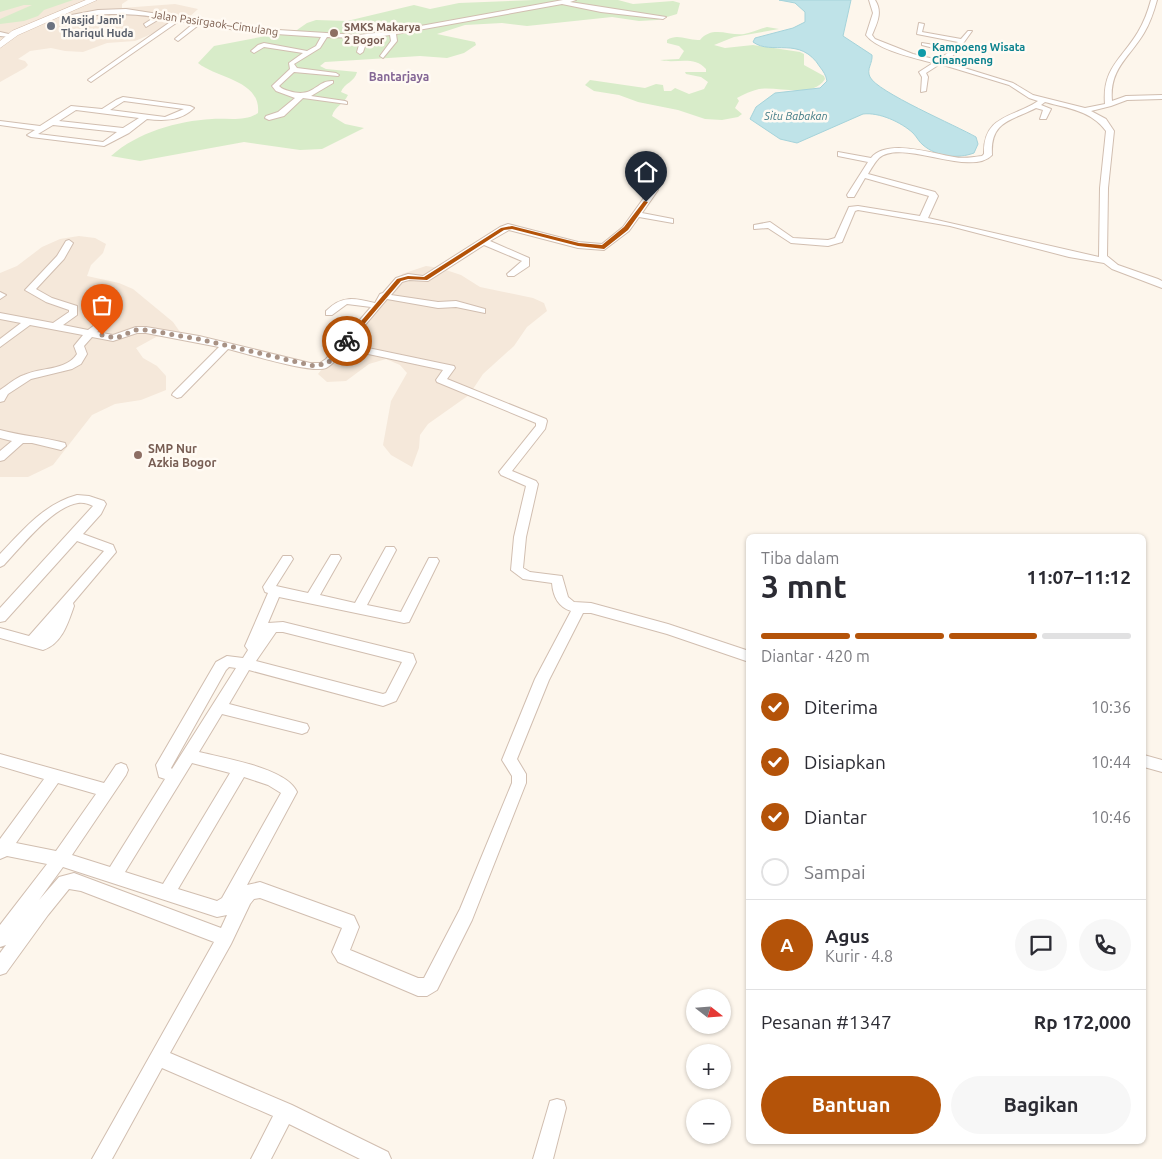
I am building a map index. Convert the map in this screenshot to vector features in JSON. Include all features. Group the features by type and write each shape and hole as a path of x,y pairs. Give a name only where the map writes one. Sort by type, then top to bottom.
{"main road":[{"path":"0,45 10,36 57,18 93,0"}],"street":[{"name":"Jalan Pasirgaok–Cimulang","path":"57,18 120,10 248,30 365,37 500,16 559,5 574,0 614,4 616,7"},
{"path":"872,0 875,4 876,20 869,35 870,38 911,55 1011,84 1047,108 1043,117"},
{"path":"1109,105 1108,90 1113,72 1120,58 1141,34 1154,0"},
{"path":"559,5 663,17"},
{"path":"146,25 172,12"},
{"path":"91,80 180,18"},
{"path":"178,38 199,22"},
{"path":"921,24 919,32 963,41"},
{"path":"923,91 925,77 922,72 955,51 970,32"},
{"path":"383,56 394,41 393,33"},
{"path":"0,34 10,36"},
{"path":"293,70 291,64 318,47 325,35"},
{"path":"360,52 365,37"},
{"path":"924,44 955,51"},
{"path":"254,52 259,46 264,45 292,48 308,53"},
{"path":"336,75 293,70 277,84 276,89 310,98 344,103"},
{"path":"269,118 281,114 304,96 331,82"},
{"path":"1126,98 1135,89"},
{"path":"851,195 873,161 882,153 896,150 914,151 957,160 984,158 988,155 986,144 988,137 996,125 1002,120 1039,104 1086,110 1109,105 1126,98 1162,97"},
{"path":"103,112 123,99 190,108 167,119 103,112 74,108 31,135 107,144 146,117"},
{"path":"1086,110 1103,121 1110,131 1106,158 1102,251 1103,257 1107,262"},
{"path":"50,122 126,131"},
{"path":"0,123 40,128"},
{"path":"841,154 873,161"},
{"path":"863,175 932,194 934,196 924,218"},
{"path":"0,316 116,338 136,330 146,330 314,366 328,363 383,296 399,280 408,278 425,279 502,229 512,227 578,245 604,247 626,229 654,190"},
{"path":"757,227 770,225 791,240 828,243 839,240 853,208 924,218 1107,262 1154,280 1162,286"},
{"path":"637,214 670,221"},
{"path":"56,326 74,313 74,308 49,300 30,290 62,257 69,243"},
{"path":"480,245 526,260 526,264 511,274"},
{"path":"383,296 438,306 456,304 482,311"},
{"path":"329,313 344,300 376,306"},
{"path":"0,399 4,392 27,377 71,366 81,357 79,344 114,315 102,306 96,305"},
{"path":"0,344 28,322"},
{"path":"177,395 225,346"},
{"path":"343,346 450,368 441,380 472,394 524,411 542,421 541,427 505,472 532,484 520,537 517,570 527,576 558,579 559,594 566,604 579,608 591,608 668,629 746,656"},
{"path":"0,434 20,440 32,439 61,446"},
{"path":"0,457 20,440"},
{"path":"0,562 40,521 67,504 79,499 100,504 97,511 0,617"},
{"path":"0,633 43,645 48,643 58,630 72,596 110,550 103,544 74,536"},
{"path":"359,608 390,550"},
{"path":"286,558 269,589 404,618 432,560"},
{"path":"312,598 335,558"},
{"path":"255,650 251,645 275,591"},
{"path":"102,1159 225,938 244,898 250,892 260,890 350,923 352,927 340,952 344,956 418,987 427,987 430,984 466,914 519,783 519,774 509,760 542,679 579,608"},
{"path":"113,876 176,777 246,664 272,627 278,626 406,657 409,662 391,697 383,700 246,664 227,661 221,666 163,765 164,772 176,777"},
{"path":"219,707 302,728"},
{"path":"55,776 1,849 60,859 217,910 223,909 228,904 290,792 288,787 274,779 189,756"},
{"path":"1146,761 1162,766"},
{"path":"2,765 55,776 106,790"},
{"path":"0,939 60,859 121,770"},
{"path":"166,893 240,770"},
{"path":"0,967 42,909 65,882 74,881 81,883 225,938"},
{"path":"158,1057 285,1112 381,1159"},
{"path":"543,1159 557,1108"},
{"path":"260,1159 285,1112"}],"shaded area":[{"path":"72,0 128,0 122,4 122,8 175,4 198,9 187,19 135,41 107,43 83,52 51,48 30,51 18,59 25,61 28,65 0,82 0,9 22,4"},
{"path":"79,236 95,238 106,244 103,253 91,265 87,276 119,283 133,289 173,322 180,332 156,337 136,348 143,358 157,366 166,376 166,390 141,400 115,404 92,415 53,465 28,477 0,477 0,273 17,266 42,247 60,239"},
{"path":"426,266 440,268 461,275 480,287 533,298 544,303 547,311 527,327 514,346 483,374 469,395 428,424 420,435 419,448 412,467 391,455 383,445 391,401 407,373 400,365 386,359 369,364 346,381 327,382 318,374 352,330 402,274"}],"green space":[{"path":"0,0 73,0 44,10 38,16 24,21 0,24 0,19 32,5 24,5 0,12"},
{"path":"534,0 618,0 633,4 673,1 680,3 677,14 657,20 639,21 612,17 527,26 502,23 465,25 437,34 475,42 476,45 464,53 447,58 420,56 325,62 320,66 326,69 357,72 354,78 342,89 341,92 348,95 332,116 345,124 364,128 322,149 300,150 244,142 140,161 111,156 133,140 158,129 199,120 242,119 258,113 257,102 253,94 246,87 198,63 214,46 297,30 307,23 316,20 347,21 414,5 430,9 459,3"},
{"path":"767,27 779,29 734,37 714,45 725,48 753,45 800,52 804,54 804,65 824,76 825,79 819,85 812,89 804,90 759,89 750,92 737,98 739,101 735,108 742,114 738,117 722,120 705,119 678,110 638,102 619,95 594,91 585,85 590,80 645,88 656,84 663,85 664,91 671,91 675,88 689,94 704,89 708,82 701,77 686,74 685,72 706,72 706,69 696,62 660,60 679,59 684,51 679,46 667,43 667,40 679,37 700,40 715,32 744,34"}],"water":[{"name":"Situ Babakan","path":"779,0 851,0 843,36 872,55 869,71 870,77 902,100 976,137 978,144 974,153 948,156 935,152 923,145 913,133 902,125 876,115 863,114 797,143 780,139 750,119 756,107 775,93 820,88 827,81 820,67 812,57 804,52 795,49 761,46 753,42 755,38 793,28 805,22 805,12 795,3"}],"way so far":[{"path":"102,335 116,338 141,329 199,339 310,366 322,366 328,363 347,341"}],"place":[{"name":"Masjid Jami' Thariqul Huda","path":"51,26"},
{"name":"SMKS Makarya 2 Bogor","path":"334,33"},
{"name":"Kampoeng Wisata Cinangneng","path":"922,53"},
{"name":"SMP Nur Azkia Bogor","path":"138,455"}],"district":[{"name":"Bantarjaya","path":"399,76"}],"route":[{"path":"347,341 383,296 399,280 402,278 425,279 476,248 502,229 512,227 578,245 604,247 609,245 626,229 646,202"}]}
